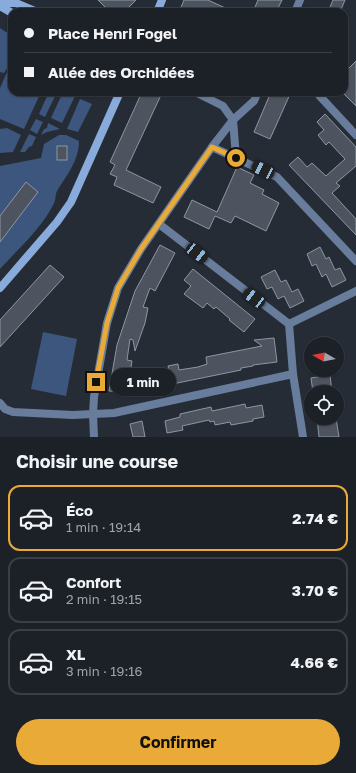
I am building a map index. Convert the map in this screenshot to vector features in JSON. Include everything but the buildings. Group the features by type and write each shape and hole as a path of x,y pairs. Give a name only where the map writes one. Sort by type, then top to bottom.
{"street":[{"path":"25,0 31,8"},
{"path":"0,3 16,3 28,8"},
{"path":"0,288 57,222 71,202 118,96"},
{"path":"203,96 223,106 233,120 236,158"},
{"path":"94,437 92,414 94,397 107,323 118,288 141,249 212,147 233,120 254,101 256,96"},
{"path":"320,96 356,135"},
{"path":"212,147 277,177 356,261"},
{"path":"159,224 289,324 293,374 303,437"},
{"path":"289,324 356,291"},
{"path":"0,403 5,409 13,412 74,415 114,413 293,374"}],"shaded area":[{"path":"0,28 8,33 8,67 4,73 0,72"},
{"path":"8,70 8,96 39,96 24,129 0,119 0,88"},
{"path":"47,96 55,96 45,117 39,114"},
{"path":"61,96 75,96 62,123 51,118"},
{"path":"80,99 92,104 78,132 67,129"},
{"path":"36,119 43,122 37,134 30,130"},
{"path":"48,123 60,129 41,135 44,129 47,128"},
{"path":"7,128 21,135 13,152 0,153 0,129"},
{"path":"29,134 36,137 32,146 25,152 20,152"},
{"path":"59,135 66,135 79,141 75,161 57,191 54,203 48,214 29,238 0,269 0,166 41,158 44,144"},
{"path":"43,332 77,339 66,396 31,389"}],"route":[{"path":"96,382 107,323 118,288 141,249 212,147 236,158"}]}
